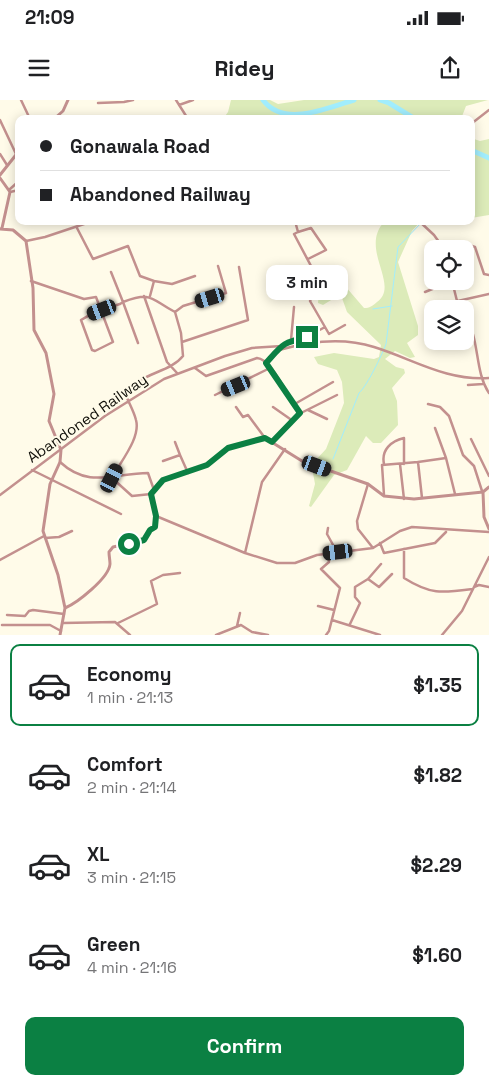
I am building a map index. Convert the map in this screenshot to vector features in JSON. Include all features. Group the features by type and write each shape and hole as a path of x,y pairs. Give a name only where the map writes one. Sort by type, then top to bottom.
{"street":[{"path":"21,100 28,115"},
{"path":"59,115 64,111 68,100"},
{"path":"98,102 133,100"},
{"path":"176,100 185,115"},
{"path":"179,105 193,100"},
{"path":"475,121 489,110"},
{"path":"0,120 15,149"},
{"path":"0,154 7,165"},
{"path":"10,191 0,174 15,155"},
{"path":"2,625 50,625 61,633 65,608 58,575 43,527 52,480 60,462 60,448 49,422 54,394 46,353 34,330 26,240 13,230 1,228 10,191 15,185"},
{"path":"10,191 15,190"},
{"path":"26,240 82,225"},
{"path":"296,225 298,232"},
{"path":"424,225 437,240"},
{"path":"77,228 93,259 128,246 140,276 154,282 172,284 195,276"},
{"path":"308,259 326,250 311,228 294,234 319,281 310,301 329,334 345,325"},
{"path":"474,247 484,274 489,275"},
{"path":"176,312 183,306 226,293 218,266"},
{"path":"182,342 248,320 239,267"},
{"path":"111,272 138,343"},
{"path":"31,281 84,299 96,297 102,310 113,342 104,348 92,350 81,320 102,310 122,302 150,296 176,312 183,356 171,368 151,373 129,392 127,396 128,401 137,428 134,440 112,478"},
{"path":"150,296 154,282"},
{"path":"425,292 430,290"},
{"path":"461,300 489,294"},
{"path":"144,296 166,362 177,373"},
{"path":"291,340 294,307"},
{"name":"Abandoned Railway","path":"0,494 57,453 60,448 128,401 177,373 194,368 202,363 252,348 282,346 291,340 307,337 325,327"},
{"path":"474,341 483,384 489,393"},
{"path":"279,350 308,342 356,343 377,348 459,378 489,378"},
{"path":"266,363 282,346"},
{"path":"194,368 206,376 257,358 264,359 300,413"},
{"path":"215,395 270,368"},
{"path":"293,405 333,382"},
{"path":"468,386 483,384"},
{"path":"272,442 300,413 337,395"},
{"path":"156,516 245,553 271,562 290,564 327,553 373,548 412,527 446,531 489,531 484,518 482,491 474,466 463,455 448,416 440,407 428,404"},
{"path":"236,407 243,417 248,415 265,438 302,461 368,484 384,496 404,499 422,498 482,491 489,487"},
{"path":"274,407 293,421"},
{"path":"308,410 327,419"},
{"path":"435,428 446,458 455,494"},
{"path":"112,478 132,496 151,494 163,480 207,465 228,448 265,438"},
{"path":"384,496 382,465 384,464 385,451 394,441 404,438 402,464 404,499"},
{"path":"470,439 489,476"},
{"path":"175,442 188,473"},
{"path":"245,553 262,482 285,449"},
{"path":"163,461 180,455"},
{"path":"384,464 402,464 446,458"},
{"path":"60,462 68,470 80,476 112,478 148,472 154,490"},
{"path":"418,462 422,498"},
{"path":"32,470 121,514"},
{"path":"368,484 357,521 361,535 373,548"},
{"path":"65,608 82,599 106,573 110,565 109,552 113,547 144,540 150,530 155,527 156,516 151,494"},
{"path":"328,528 327,534 338,552"},
{"path":"0,560 45,537 59,537 72,531"},
{"path":"380,543 384,553 435,543 446,531"},
{"path":"404,549 404,578 414,584 439,594 473,588 479,585 489,587"},
{"path":"326,635 340,588 321,569 329,562 327,553"},
{"path":"442,635 462,611 489,557"},
{"path":"350,624 360,603 354,591 381,564"},
{"path":"63,623 118,623 156,604 151,581 163,575 180,573"},
{"path":"368,579 379,587 392,574"},
{"path":"318,606 334,610"},
{"path":"7,615 25,616 32,610 64,614"},
{"path":"237,626 240,613"},
{"path":"332,620 350,624 380,635"},
{"path":"118,623 130,635"},
{"path":"216,635 237,626 241,626 251,633 268,635"}],"green space":[{"path":"231,100 270,100 278,104 304,100 488,100 466,106 463,115 226,115"},
{"path":"475,139 480,141 489,139 489,215 475,217"},
{"path":"382,225 417,225 412,231 398,262 418,326 418,335 407,343 415,357 410,358 395,351 385,359 396,367 404,369 405,373 392,388 397,401 398,425 381,443 373,443 366,436 347,470 334,475 311,507 309,506 315,484 313,473 315,461 326,449 344,403 342,382 337,370 318,364 314,357 334,353 374,359 379,357 381,345 347,312 342,298 336,297 323,305 318,303 319,292 328,274 333,272 364,308 368,308 377,302 383,295 385,286 377,254 378,232"}],"waterway":[{"path":"263,100 272,108 282,113 294,114 318,111 354,100"},
{"path":"380,100 389,103 408,115"},
{"path":"475,152 489,158"},
{"path":"333,459 359,393 370,377 386,344 398,247 419,225"},
{"path":"373,309 392,306"}],"route":[{"path":"129,544 144,540 150,530 155,527 156,516 151,494 163,480 207,465 228,448 265,438 272,442 300,413 293,405 274,371 266,363 282,346 291,340 307,337"}]}
